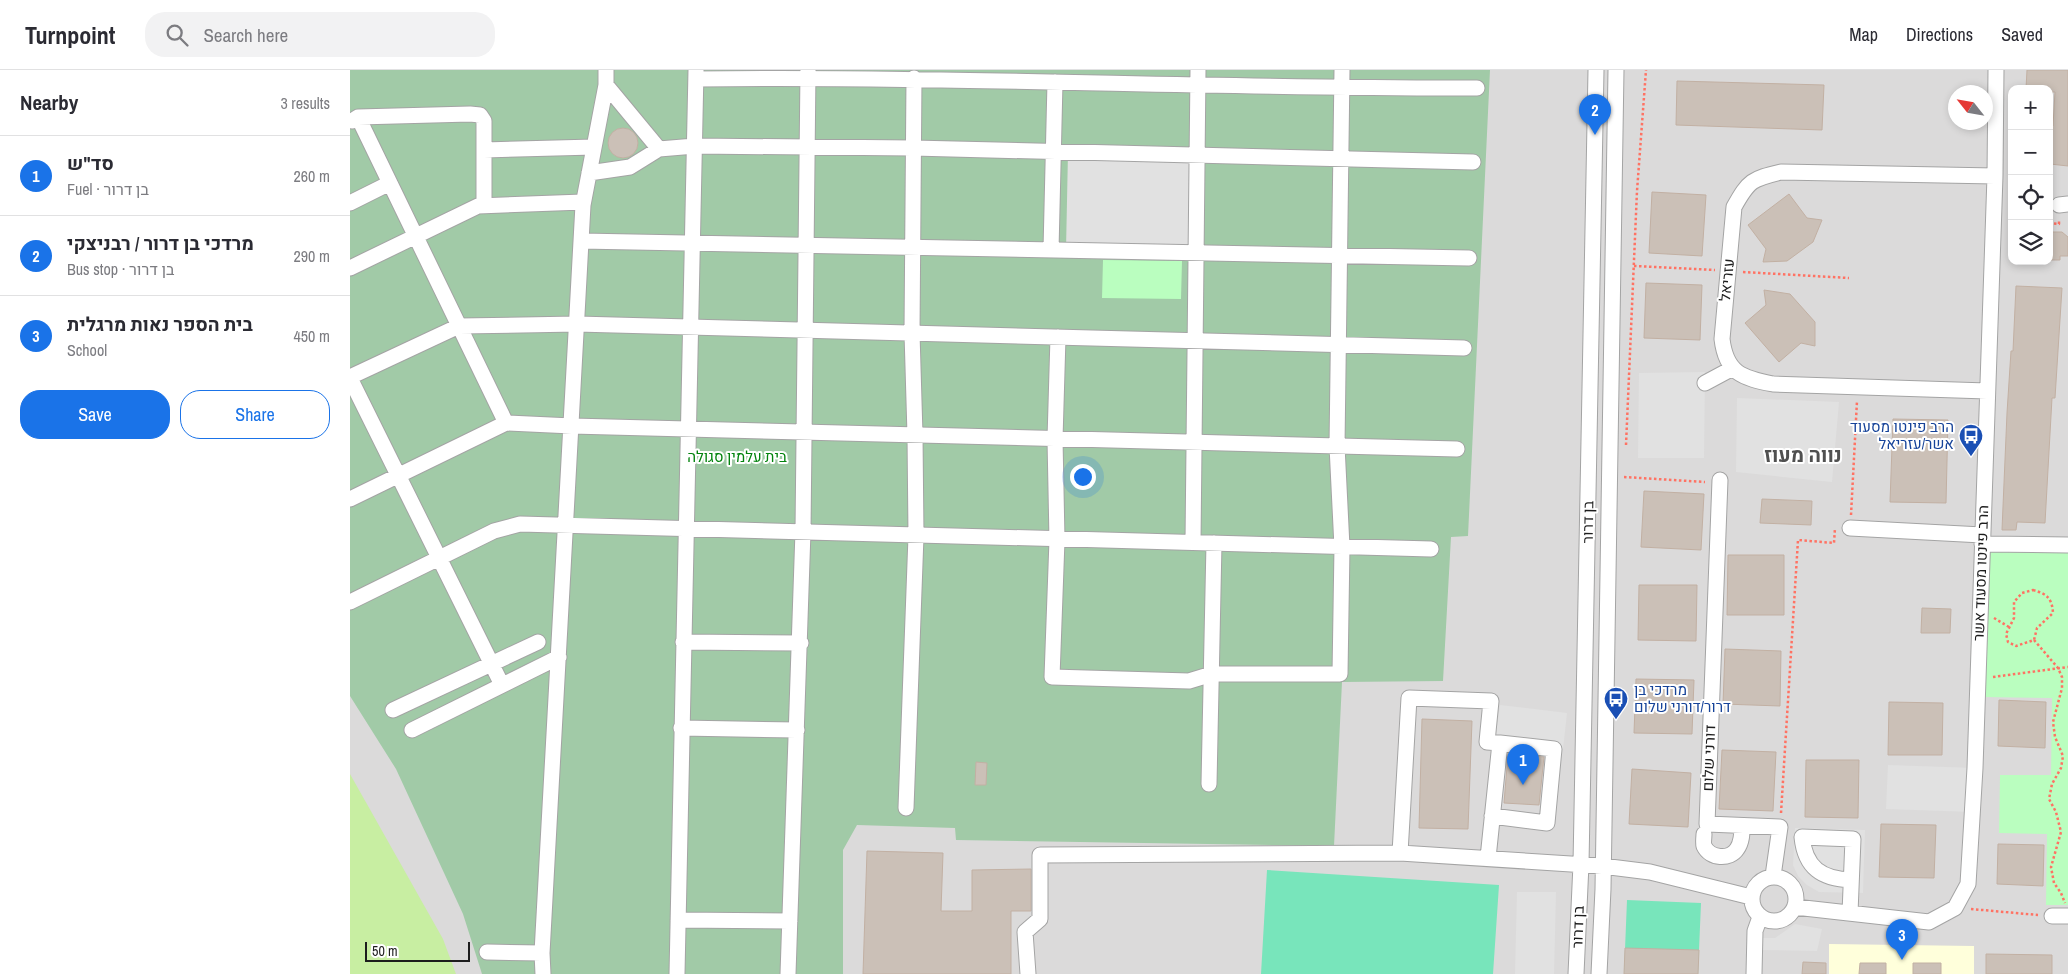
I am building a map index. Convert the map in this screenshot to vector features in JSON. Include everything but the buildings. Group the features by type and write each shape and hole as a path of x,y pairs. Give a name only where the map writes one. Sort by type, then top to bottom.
{"street":[{"path":"1192,542 1198,70"},
{"path":"1058,337 1055,439 1058,540 1052,677 1189,681 1212,674 1340,674 1342,547 1337,446 1342,70"},
{"name":"בן דרור","path":"1576,974 1581,864 1596,70"},
{"name":"בן דרור","path":"1598,974 1603,890 1616,70"},
{"name":"הרב פינטו מסעוד אשר","path":"1955,908 1968,884 1972,837 1995,176 1996,70"},
{"path":"677,974 696,74 808,74 1198,86 1477,88"},
{"path":"788,974 801,643 807,330 808,74"},
{"path":"606,77 659,149"},
{"path":"543,974 542,953 567,525 583,202 606,77"},
{"path":"906,808 916,536 912,333 914,78"},
{"path":"1051,250 1055,82"},
{"path":"484,206 484,121 480,115 354,119 390,183 506,423"},
{"path":"589,173 630,167 659,149 694,146 913,148 1473,162"},
{"path":"484,150 594,147"},
{"name":"עזריאל","path":"1733,368 1724,355 1722,338 1734,208 1744,190 1757,177 1781,172 1995,176"},
{"path":"350,202 390,183"},
{"path":"350,268 478,206 583,202"},
{"path":"581,241 1469,258"},
{"path":"502,685 350,377 459,326 577,324 1464,348"},
{"path":"1705,383 1733,368 1749,379 1773,384 1987,391"},
{"path":"350,499 506,423 1457,449"},
{"name":"דורני שלום","path":"1720,482 1707,824 1780,827"},
{"path":"350,602 494,531 520,524 1431,549"},
{"path":"1850,528 2068,545"},
{"path":"1209,784 1214,543"},
{"path":"392,710 538,642"},
{"path":"683,642 801,643"},
{"path":"412,730 559,657"},
{"path":"1400,853 1409,698 1491,701 1487,742 1554,749 1547,823 1492,816"},
{"path":"681,728 797,730"},
{"path":"1488,858 1500,743"},
{"path":"1704,834 1704,845 1709,852 1718,856 1727,856 1736,850 1742,839 1742,826"},
{"path":"1773,876 1780,827"},
{"path":"1028,974 1025,932 1040,919 1040,855 1400,853 1488,858 1581,864 1650,872 1751,897"},
{"path":"1603,890 1615,874 1623,869"},
{"path":"1773,876 1787,880 1792,886 1795,892 1795,907 1792,913 1780,921 1773,922 1760,917 1755,912 1751,897 1753,890 1761,880 1773,876"},
{"path":"1850,913 1852,880"},
{"path":"1795,907 1929,922 1955,908"},
{"path":"2052,916 2067,911"},
{"path":"1754,974 1755,930 1760,917"},
{"path":"678,920 790,921"},
{"path":"487,952 542,953"}],"path":[{"path":"1626,448 1637,191 1646,70"},
{"path":"1780,827 1798,540 1834,543 1835,526 1850,528 1858,387"},
{"path":"1624,486 1624,477 1720,482"},
{"path":"2033,590 2045,593 2052,602 2053,613 2037,628 2034,640 2016,646 2008,642 2006,634 2014,618 2014,602 2022,593 2033,590"},
{"path":"2034,640 2058,668 2062,677 2062,688 2053,722 2055,737 2063,756 2061,768 2052,784 2049,799 2056,812 2061,832 2051,868 2054,883 2061,893 2067,911"},
{"path":"1978,679 2068,667"},
{"path":"1955,908 2052,916"}],"shaded area":[{"path":"350,70 2068,70 2068,974 350,974"},
{"path":"1068,152 1197,155 1196,252 1066,250"},
{"path":"1705,372 1704,458 1638,458 1639,373"},
{"path":"1737,398 1839,402 1832,482 1736,472"},
{"path":"1500,705 1567,713 1563,749 1495,741"},
{"path":"1888,765 1975,768 1973,812 1886,809"},
{"path":"1795,828 1865,830 1863,893 1819,892 1807,885 1798,876 1793,865"},
{"path":"1517,892 1556,892 1554,974 1515,974"},
{"path":"1795,924 1822,929 1817,951 1760,950 1760,938 1775,938"},
{"path":"1829,944 1974,946 1974,974 1829,974"}],"green space":[{"name":"בית עלמין סגולה","path":"350,70 1490,70 1468,536 1451,537 1443,681 1342,682 1334,846 956,840 955,828 857,825 843,850 843,974 482,974 463,914 396,769 350,696"},
{"path":"1103,260 1182,261 1181,299 1102,298"},
{"path":"1986,552 2068,553 2068,905 2046,905 2047,834 1999,833 2000,775 2051,775 2052,698 1983,697"},
{"path":"350,774 443,939 456,974 350,974"},
{"path":"1267,870 1499,885 1493,974 1261,974"},
{"path":"1627,900 1701,903 1698,974 1624,974"}],"place":[{"name":"מרדכי בן דרור / רבניצקי","path":"1595,135"},
{"name":"הרב פינטו מסעוד אשר/עזריאל","path":"1971,457"},
{"name":"מרדכי בן דרור/דורני שלום","path":"1616,720"},
{"name":"סד\"ש","path":"1523,785"},
{"name":"בית הספר נאות מרגלית","path":"1902,960"}],"district":[{"name":"נווה מעוז","path":"1803,455"}]}
